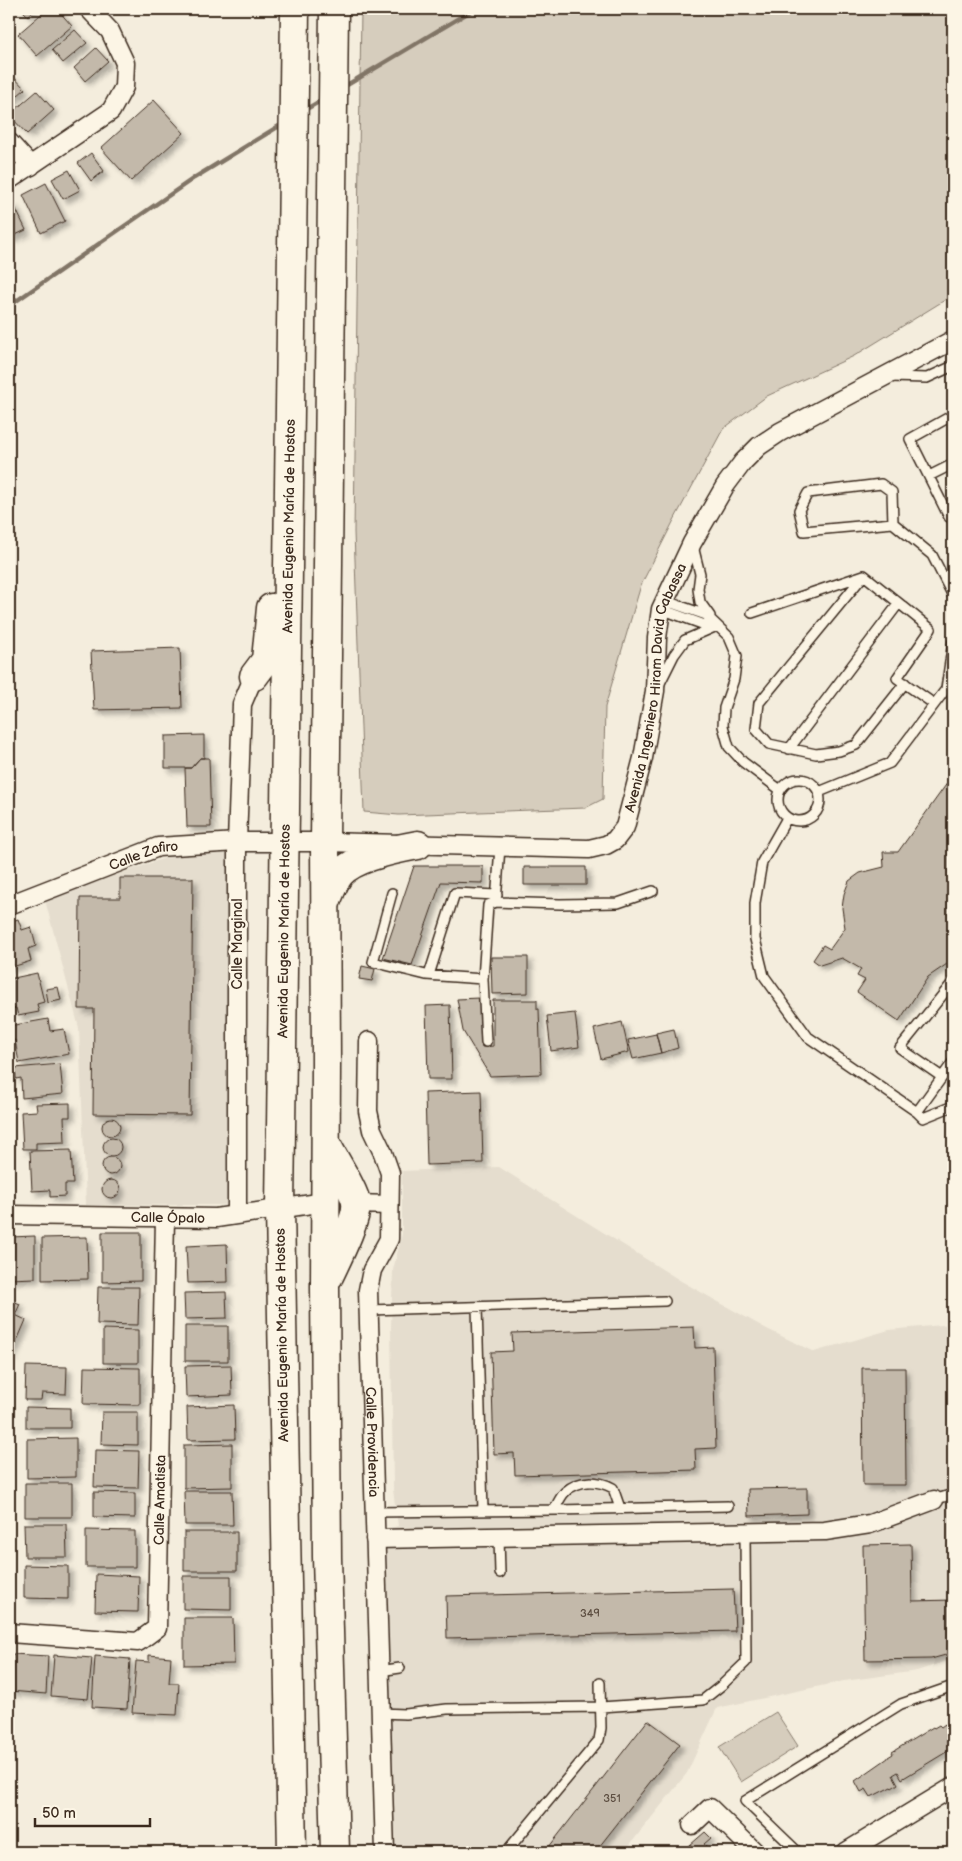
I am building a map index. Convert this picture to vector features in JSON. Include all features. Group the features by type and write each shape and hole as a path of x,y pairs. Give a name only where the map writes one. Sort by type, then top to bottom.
{"highway":[{"name":"Avenida Eugenio María de Hostos","path":"292,1852 280,1209 295,9"},
{"path":"334,9 325,842 325,1287 327,1557 335,1852"},
{"path":"254,676 266,660 289,418"},
{"path":"325,903 340,874 360,860 388,851 418,845"},
{"path":"325,1287 353,1221 357,1204 326,1144"}],"street":[{"path":"9,180 111,111 124,87 125,63 110,31 89,9"},
{"path":"9,142 31,166"},
{"name":"Avenida Ingeniero Hiram David Cabassa","path":"285,842 589,849 606,845 621,834 625,827 644,758 655,691 657,638 664,605 692,543 725,486 743,462 759,446 780,432 953,340"},
{"name":"Calle Marginal","path":"237,1214 237,842 242,704 254,676"},
{"name":"Calle Zafiro","path":"9,905 158,847 237,842 285,842"},
{"name":"Calle Providencia","path":"369,1041 368,1111 372,1130 390,1173 389,1239 372,1270 368,1290 378,1671 385,1852"},
{"name":"Calle Ópalo","path":"9,1215 216,1218 325,1202"},
{"path":"357,1204 389,1205"},
{"name":"Calle Amatista","path":"9,1633 138,1642 158,1628 165,1218"},
{"path":"375,1539 825,1531 870,1524 934,1500"},
{"path":"846,1852 953,1787"},
{"path":"692,1825 710,1808 755,1852"}],"lane":[{"path":"885,376 927,378 953,366"},
{"path":"953,416 910,438 949,517 953,515"},
{"path":"929,476 953,464"},
{"path":"893,523 892,492 881,484 808,493 799,510 804,531 893,523 932,555 953,596"},
{"path":"692,543 700,574 698,589 700,602 717,626"},
{"path":"864,575 931,629 897,678 934,704"},
{"path":"752,613 864,575"},
{"path":"864,575 759,703 756,729 769,744 816,754 840,751 856,745 905,684"},
{"path":"789,749 899,603"},
{"path":"664,605 706,615 729,637 737,656 734,679 724,708 723,726 729,747 742,762 779,789"},
{"path":"655,691 674,655 685,640 717,626"},
{"path":"819,792 890,764 946,689 953,642"},
{"path":"792,778 809,780 819,792 820,806 812,817 800,821 787,818 777,805 779,789 792,778"},
{"path":"787,818 762,862 755,903 755,938 764,976 808,1037 924,1118 953,1106"},
{"path":"486,1042 484,979 488,905 497,898 500,847"},
{"path":"429,975 455,893 560,904 618,903 654,891"},
{"path":"392,894 373,962 429,975 484,979"},
{"path":"942,1078 900,1048 953,982"},
{"path":"917,1112 953,1062"},
{"path":"369,1310 665,1301"},
{"path":"477,1307 483,1511"},
{"path":"554,1510 564,1493 580,1482 601,1482 613,1488 620,1508"},
{"path":"934,1500 953,1494"},
{"path":"374,1512 728,1506"},
{"path":"380,1713 406,1714 447,1709 600,1707 703,1700 746,1662 745,1533"},
{"path":"499,1537 500,1573"},
{"path":"378,1671 400,1668"},
{"path":"506,1852 599,1740 601,1728 600,1683"},
{"path":"798,1852 745,1801 901,1704 953,1686"}],"shaded area":[{"path":"361,9 953,9 953,295 854,356 767,396 723,429 641,585 605,707 603,799 585,808 399,815 364,812 354,532"},
{"path":"231,849 232,1205 86,1205 79,1028 45,900 185,851"},
{"path":"499,1167 681,1281 765,1328 814,1352 889,1330 953,1324 953,1659 917,1671 844,1681 717,1708 687,1773 624,1852 394,1852 386,1529 398,1526 393,1490 391,1326 393,1270 402,1234 402,1171"},
{"path":"776,1712 798,1746 741,1782 719,1747"}],"building":[{"path":"21,9 36,9 28,16"},
{"path":"47,9 57,9 72,26 37,56 18,34"},
{"path":"75,30 87,43 63,63 52,50"},
{"path":"96,48 108,61 85,81 74,68"},
{"path":"12,75 25,89 9,103 9,78"},
{"path":"37,91 54,110 27,134 9,115"},
{"path":"154,100 184,133 131,181 101,148"},
{"path":"91,153 104,171 91,181 78,163"},
{"path":"69,170 80,190 63,199 52,179"},
{"path":"46,183 65,221 41,233 23,195"},
{"path":"13,203 26,230 9,238 9,205"},
{"path":"180,648 182,708 94,710 91,651"},
{"path":"204,735 204,758 200,758 191,768 165,768 165,736"},
{"path":"200,758 209,758 211,827 187,827 185,768 191,768"},
{"path":"953,775 953,957 950,962 928,977 899,1021 857,992 865,980 857,976 861,969 842,958 820,965 813,960 823,945 830,949 845,928 842,908 844,894 849,881 860,873 884,867 883,852 898,852"},
{"path":"414,866 483,866 483,883 441,882 412,965 383,958"},
{"path":"524,867 586,867 586,885 524,885"},
{"path":"120,878 193,878 190,1115 93,1114 94,1009 79,1009 80,898 120,898"},
{"path":"18,919 22,930 31,927 36,946 28,949 31,961 9,968 9,922"},
{"path":"491,957 528,957 528,993 492,994"},
{"path":"362,966 375,969 372,981 359,979"},
{"path":"37,973 44,1002 37,1004 39,1012 18,1016 16,1008 9,1010 9,979"},
{"path":"58,987 61,1000 48,1003 46,989"},
{"path":"479,998 482,1047 493,1046 493,1000 537,1000 537,1009 539,1009 541,1074 490,1076 463,1031 457,999"},
{"path":"450,1005 452,1079 428,1079 426,1006"},
{"path":"575,1013 579,1047 551,1051 547,1016"},
{"path":"48,1019 50,1031 64,1029 69,1054 19,1063 15,1040 9,1041 9,1026"},
{"path":"622,1022 629,1052 601,1059 594,1029"},
{"path":"674,1029 678,1048 661,1053 656,1033"},
{"path":"656,1034 661,1053 633,1059 628,1040"},
{"path":"60,1064 63,1094 22,1098 21,1078 16,1079 15,1068"},
{"path":"481,1091 483,1163 427,1165 425,1093"},
{"path":"70,1103 70,1117 64,1117 65,1142 36,1143 36,1149 23,1149 21,1112 37,1111 36,1104"},
{"path":"111,1118 117,1121 120,1127 117,1133 111,1136 105,1133 102,1127 105,1121"},
{"path":"112,1138 118,1141 121,1147 118,1153 112,1156 106,1153 103,1147 106,1141"},
{"path":"71,1150 73,1184 65,1184 65,1196 50,1197 50,1190 32,1191 30,1151"},
{"path":"111,1157 117,1160 120,1166 117,1172 111,1175 105,1172 102,1166 105,1160"},
{"path":"111,1180 117,1183 120,1189 117,1195 111,1198 105,1195 102,1189 105,1183"},
{"path":"102,1232 141,1232 141,1281 102,1282"},
{"path":"35,1236 35,1278 9,1279 9,1237"},
{"path":"87,1237 88,1279 42,1280 42,1238"},
{"path":"227,1244 228,1282 188,1283 186,1246"},
{"path":"98,1287 139,1287 138,1325 97,1324"},
{"path":"226,1292 227,1318 185,1319 184,1293"},
{"path":"9,1299 20,1304 15,1315 26,1320 10,1357"},
{"path":"185,1326 228,1326 228,1361 185,1361"},
{"path":"694,1327 695,1348 713,1347 716,1448 695,1449 696,1470 515,1475 514,1453 494,1454 491,1352 513,1351 512,1333"},
{"path":"103,1329 138,1330 138,1363 103,1363"},
{"path":"231,1365 232,1395 186,1397 185,1366"},
{"path":"26,1366 67,1367 66,1394 42,1393 41,1400 25,1400"},
{"path":"84,1367 140,1368 140,1405 83,1404"},
{"path":"862,1368 905,1368 906,1485 863,1485"},
{"path":"234,1405 235,1439 188,1440 187,1407"},
{"path":"26,1407 70,1408 70,1428 26,1428"},
{"path":"102,1412 138,1412 138,1445 101,1444"},
{"path":"76,1438 76,1477 27,1478 27,1439"},
{"path":"232,1444 232,1487 184,1488 184,1445"},
{"path":"95,1450 139,1451 138,1488 94,1487"},
{"path":"25,1483 72,1483 72,1517 25,1517"},
{"path":"807,1488 807,1514 749,1516 748,1489"},
{"path":"184,1491 232,1491 233,1525 185,1525"},
{"path":"94,1492 135,1493 135,1518 94,1517"},
{"path":"24,1524 66,1524 67,1557 25,1557"},
{"path":"86,1530 135,1531 135,1567 86,1567"},
{"path":"184,1532 237,1532 237,1571 184,1571"},
{"path":"911,1544 912,1601 953,1600 953,1653 931,1659 865,1660 863,1545"},
{"path":"24,1565 68,1566 68,1599 24,1598"},
{"path":"96,1574 139,1576 138,1612 95,1611"},
{"path":"183,1576 231,1576 231,1610 183,1609"},
{"path":"733,1589 735,1631 447,1638 446,1596"},
{"path":"184,1618 233,1618 234,1664 184,1665"},
{"path":"12,1654 48,1656 46,1694 10,1691"},
{"path":"54,1655 92,1658 88,1699 51,1696"},
{"path":"149,1655 171,1657 169,1683 179,1683 177,1715 132,1713 136,1661 149,1662"},
{"path":"95,1656 130,1659 127,1709 92,1707"},
{"path":"648,1720 680,1744 595,1852 545,1852"},
{"path":"953,1723 953,1748 902,1779 898,1772 893,1775 898,1784 892,1788 871,1797 866,1789 861,1792 855,1781 888,1758 893,1754 892,1752 933,1727 939,1725 941,1727 945,1724 947,1726"},
{"path":"705,1832 711,1838 704,1844 712,1852 682,1852"}],"waterway":[{"path":"342,88 474,9"},
{"path":"303,111 322,100"},
{"path":"9,306 194,178 284,123"}]}
